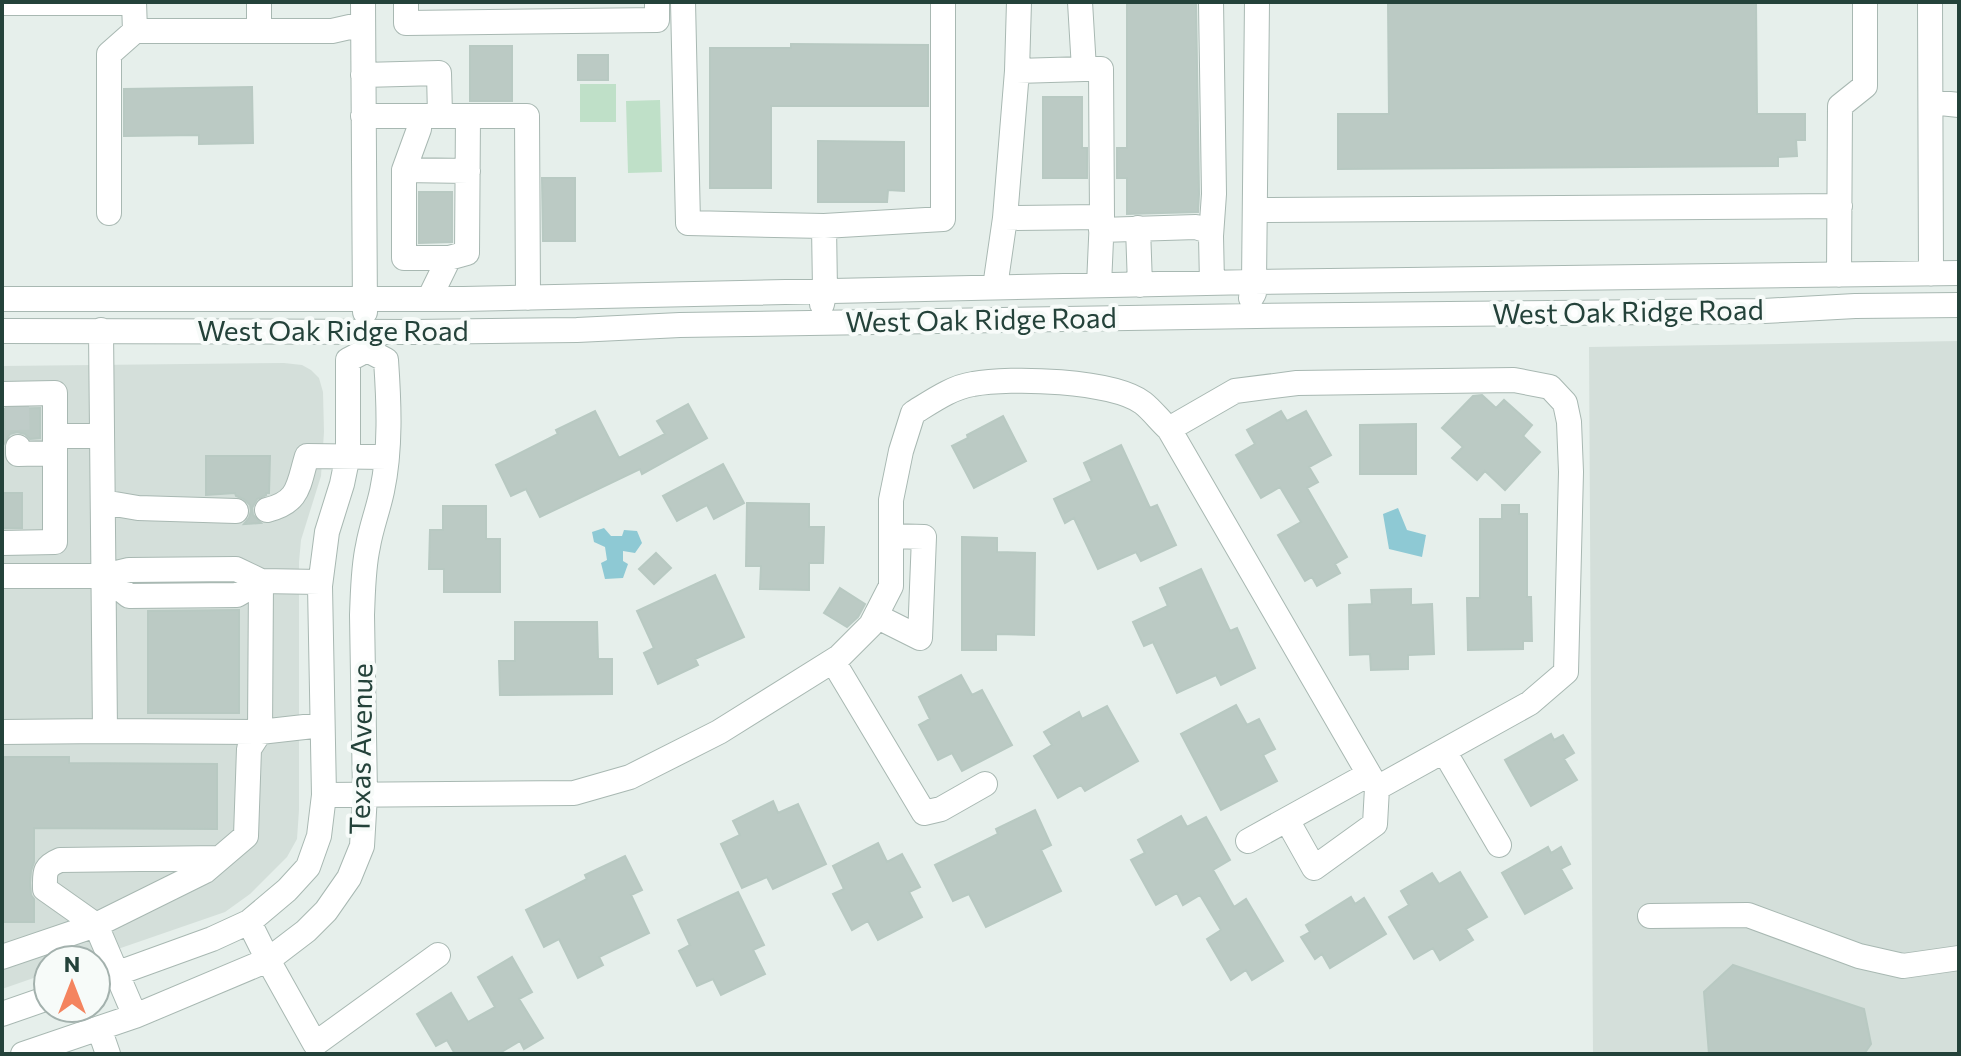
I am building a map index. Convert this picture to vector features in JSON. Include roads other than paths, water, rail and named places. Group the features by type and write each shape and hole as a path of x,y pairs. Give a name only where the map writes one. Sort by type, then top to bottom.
{"street":[{"path":"2,3 134,2 135,31"},
{"path":"259,2 259,31"},
{"path":"406,2 406,23 422,23 657,20 657,2"},
{"path":"683,2 688,223 824,226 943,219 943,2"},
{"path":"995,287 1005,218 1017,71 1019,2"},
{"path":"1080,2 1084,69"},
{"path":"1211,2 1212,283"},
{"path":"1157,317 1183,305 1251,300 1254,293 1257,2"},
{"path":"1839,275 1840,106 1865,86 1865,2"},
{"path":"1930,2 1931,274"},
{"path":"109,213 109,54 135,31 332,31 363,13"},
{"path":"363,13 366,340"},
{"path":"1017,71 1101,69 1102,223 1099,285"},
{"path":"363,75 439,73 429,116 419,129 404,170 404,258 449,258 467,253 468,116"},
{"path":"1931,102 1959,105"},
{"path":"363,116 527,116 528,298"},
{"path":"404,170 468,171"},
{"path":"1255,210 1840,206"},
{"path":"1005,218 1138,228 1196,227 1211,236"},
{"path":"680,325 704,311 815,309 822,305 825,290 824,226"},
{"path":"1138,228 1140,285"},
{"path":"429,299 449,258"},
{"path":"449,258 463,299"},
{"name":"West Oak Ridge Road","path":"2,299 463,299 1254,282 1959,273"},
{"path":"1607,278 1607,312"},
{"name":"West Oak Ridge Road","path":"2,331 101,330 366,340 680,325 1764,311 1959,305"},
{"path":"101,330 105,731"},
{"name":"Texas Avenue","path":"23,1054 135,1016 268,960 326,911 349,878 362,846 365,795 362,615 368,546 387,457 386,360 366,340 348,360 348,455 327,532 320,582 324,795 319,836 308,867 287,890 249,922 112,976"},
{"path":"1169,429 1235,391 1297,383 1514,380 1550,387 1565,403 1569,422 1571,472 1566,672 1530,703 1444,751 1287,820 1248,841"},
{"path":"324,795 574,793 630,777 706,738 833,661 871,625 891,586 891,500 913,413 945,394 972,384 1019,381 1082,385 1115,391 1141,401 1169,429 1373,781 1375,824 1314,868 1287,820"},
{"path":"2,543 55,542 55,393 12,398"},
{"path":"13,451 101,436"},
{"path":"267,510 283,506 291,500 307,456 387,457"},
{"path":"103,502 138,508 236,511"},
{"path":"876,616 920,638 924,537 891,536"},
{"path":"2,576 104,576 129,570 236,569 261,581 320,582"},
{"path":"2,957 96,925 205,871 246,836 249,749 260,732 261,581"},
{"path":"320,614 362,615"},
{"path":"833,661 924,813 941,809 985,784"},
{"path":"2,732 260,732 322,725"},
{"path":"1444,751 1499,845"},
{"path":"100,944 96,925 45,889 45,872 50,864 60,860 220,858"},
{"path":"1650,916 1748,915 1859,956 1903,966 1959,958"},
{"path":"249,922 310,1049 438,955"},
{"path":"112,986 135,1016"},
{"path":"2,1014 32,1004"},
{"path":"99,1028 108,1054"}],"water":[{"path":"1398,508 1407,530 1426,535 1422,557 1389,549 1383,514"},
{"path":"604,528 611,536 622,536 624,530 637,531 642,543 635,553 623,551 623,561 628,564 623,578 605,579 601,563 607,560 605,547 594,542 592,532"}],"tunnel":[{"path":"17,406 18,447"}]}
